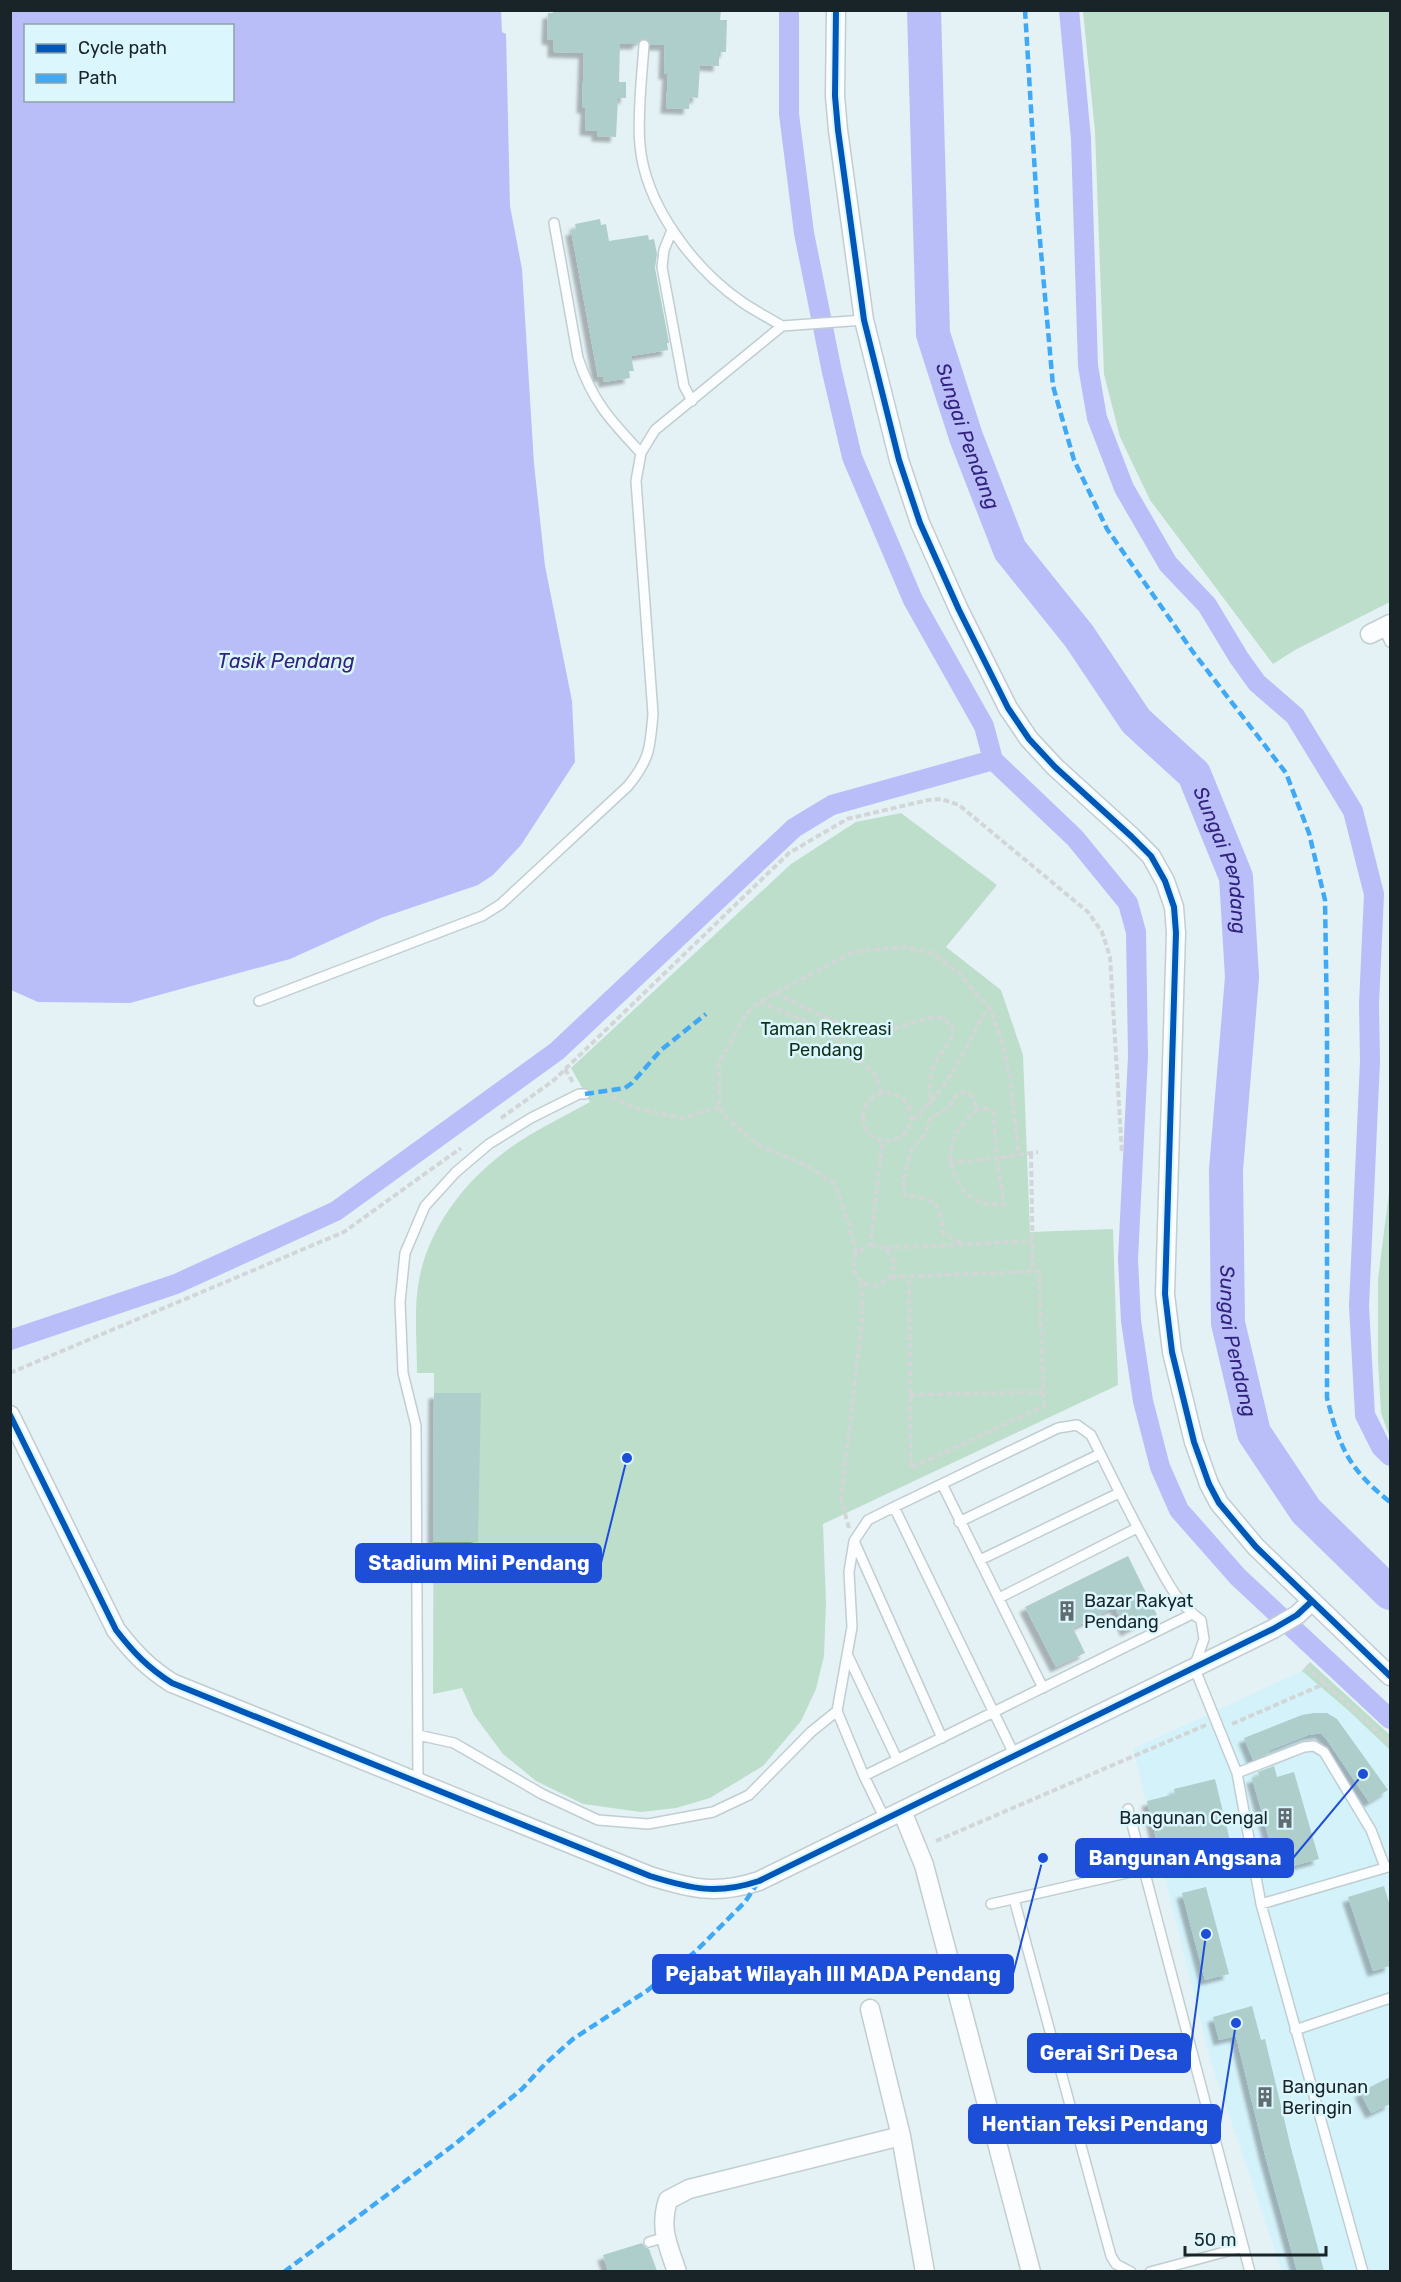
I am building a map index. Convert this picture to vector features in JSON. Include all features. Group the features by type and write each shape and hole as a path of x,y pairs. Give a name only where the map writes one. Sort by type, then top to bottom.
{"street":[{"path":"836,10 834,96 864,320 899,460 920,523 959,610 1008,708 1029,739 1055,767 1151,856 1165,881 1174,907 1176,933 1165,1294 1172,1352 1194,1442 1209,1484 1219,1503 1256,1547 1390,1676"},
{"path":"10,1415 116,1630 136,1656 153,1672 172,1683 650,1876 699,1890 738,1888 759,1881 1273,1629 1297,1615 1312,1601"},
{"path":"893,1815 924,1865 1031,2271"},
{"path":"870,2009 901,2136 925,2271"},
{"path":"677,2271 657,2240 668,2200 689,2189 901,2136"}],"lane":[{"path":"644,45 640,144 645,177 656,205 672,230 714,278 741,302 782,326"},
{"path":"554,223 578,358 585,378 595,399 609,419 641,453"},
{"path":"672,230 664,250 662,267 684,386 692,401"},
{"path":"259,1001 482,916 509,896 628,786 642,768 650,749 653,714 636,482 641,453 656,430 782,326 864,320"},
{"path":"418,1782 416,1426 403,1373 400,1302 405,1253 425,1206 456,1172 489,1144 531,1118 579,1094 585,1094"},
{"path":"893,1815 864,1776 837,1711 852,1627 849,1572 854,1541 868,1520 894,1506 1058,1428 1077,1425 1091,1435 1137,1528 1173,1592 1192,1614 1201,1620 1204,1639 1194,1667 1237,1773 1261,1904 1363,2271"},
{"path":"959,1522 1100,1454"},
{"path":"942,1484 1043,1688"},
{"path":"980,1560 1119,1493"},
{"path":"894,1506 1014,1754"},
{"path":"999,1598 1137,1528"},
{"path":"854,1541 942,1738"},
{"path":"864,1776 1192,1614"},
{"path":"848,1656 897,1759"},
{"path":"417,1735 454,1743 542,1794 598,1820 648,1824 713,1812 749,1795 811,1732 837,1711"},
{"path":"1237,1773 1304,1747 1319,1748 1324,1752 1371,1830 1388,1867 1261,1904"},
{"path":"1128,1809 1250,2271"},
{"path":"991,1904 1144,1869"},
{"path":"1014,1899 1111,2256 1116,2264 1131,2271"},
{"path":"1295,2030 1390,1998"},
{"path":"1150,2271 1243,2247"}],"path":[{"path":"496,1122 553,1081 789,853 847,819 940,799 951,801 969,813 1089,912 1102,932 1110,957 1122,1154"},
{"path":"854,1541 845,1520 841,1499 863,1313 861,1283 853,1269 856,1253 849,1225 834,1184 806,1166 758,1145 727,1118 719,1107 718,1063 746,1014 759,1002 853,952 904,948 932,953 958,972 990,1009 1002,1041 1009,1073 1019,1155"},
{"path":"775,993 854,1028 889,1030 927,1017 944,1018 953,1028 952,1038 933,1066 930,1104"},
{"path":"759,1002 828,1031 876,1076 882,1093"},
{"path":"911,1120 909,1105 898,1095 882,1093 869,1100 862,1114 865,1129 877,1139 892,1141 905,1134 911,1120 930,1104 948,1082 982,1017 990,1009"},
{"path":"603,1092 634,1108 682,1118 719,1107"},
{"path":"961,1243 944,1234 939,1208 928,1198 905,1195 903,1181 911,1150 926,1133 930,1119 948,1108 955,1096 963,1092 972,1096 978,1109"},
{"path":"978,1109 993,1112 1004,1205 986,1204 973,1199 963,1190 949,1163 956,1132 978,1109"},
{"path":"870,1245 883,1140"},
{"path":"10,1373 344,1232 467,1143"},
{"path":"949,1163 1038,1152"},
{"path":"1031,1153 1033,1271"},
{"path":"856,1253 870,1245 886,1248 1032,1241"},
{"path":"886,1248 894,1262 891,1277"},
{"path":"861,1283 877,1286 891,1277 1039,1271 1044,1406 911,1468 909,1278"},
{"path":"910,1395 1043,1392"},
{"path":"1306,1666 1390,1743"},
{"path":"936,1841 1326,1683"}],"shaded area":[{"path":"1302,1671 1390,1750 1390,2271 1282,2271 1211,2062 1133,1749"}],"green space":[{"path":"1083,11 1390,11 1390,602 1295,650 1273,664 1150,500 1120,437 1104,374 1095,132"},
{"name":"Taman Rekreasi Pendang","path":"901,813 997,885 946,947 1001,990 1023,1055 1030,1232 1113,1229 1118,1385 823,1524 826,1603 824,1656 816,1689 801,1721 763,1766 710,1798 676,1808 641,1812 583,1804 536,1781 503,1754 474,1715 462,1688 433,1694 434,1373 417,1373 416,1307 422,1265 429,1245 450,1208 478,1175 520,1141 590,1102 571,1068 791,864 856,822"},
{"path":"1390,1185 1390,1438 1381,1413 1378,1361 1378,1279"},
{"path":"1310,1662 1390,1735 1390,1750 1302,1671"}],"water":[{"name":"Tasik Pendang","path":"501,10 502,32 506,34 510,206 522,269 534,464 545,566 572,701 575,762 521,845 493,875 478,885 381,918 290,959 130,1003 38,1002 11,990 10,437 12,401 10,394 11,11"}],"building":[{"path":"553,10 721,10 720,20 727,20 726,52 719,52 719,66 700,65 698,98 690,97 689,109 666,108 668,74 664,74 665,45 651,45 644,38 637,44 620,44 619,82 626,82 626,98 618,98 616,137 597,136 597,131 585,130 586,108 582,108 584,53 553,52 553,40 547,39 548,13 553,13"},
{"path":"600,219 601,225 606,224 609,241 648,235 649,240 654,239 657,254 655,268 669,343 667,343 668,350 631,356 634,371 629,371 630,378 604,382 603,376 598,377 571,230 576,229 575,224"},
{"path":"434,1393 481,1393 478,1542 433,1542"},
{"name":"Bazar Rakyat Pendang","path":"1128,1556 1157,1615 1126,1631 1115,1607 1073,1628 1085,1653 1056,1667 1025,1607"},
{"path":"1327,1713 1337,1719 1388,1790 1369,1802 1321,1733 1308,1735 1270,1750 1270,1753 1253,1760 1244,1738 1302,1715"},
{"name":"Bangunan Cengal","path":"1274,1766 1277,1777 1294,1772 1319,1859 1278,1870 1252,1778 1259,1776 1258,1772"},
{"path":"1215,1779 1235,1861 1194,1871 1187,1844 1159,1851 1147,1801 1175,1794 1174,1789"},
{"path":"1384,1886 1390,1906 1390,1966 1373,1971 1348,1897"},
{"path":"1206,1887 1229,1974 1205,1980 1182,1893"},
{"path":"1252,2006 1261,2040 1265,2039 1324,2271 1297,2271 1265,2155 1236,2036 1219,2040 1213,2017"},
{"path":"1390,2077 1390,2104 1371,2113 1360,2092"},
{"path":"642,2243 649,2249 657,2271 608,2271 603,2255"}],"waterway":[{"path":"789,10 789,114 804,233 852,457 913,600 984,726 993,760 1075,838 1128,903 1136,932 1138,1056 1128,1259 1131,1321 1143,1401 1160,1467 1179,1510 1238,1577 1390,1719"},
{"name":"Sungai Pendang","path":"924,10 933,334 966,437 1010,550 1079,636 1136,721 1194,774 1236,877 1242,977 1226,1170 1228,1323 1254,1433 1306,1511 1390,1593"},
{"path":"1069,10 1081,139 1088,366 1097,418 1124,488 1168,564 1207,605 1257,683 1295,716 1353,811 1374,894 1369,1004 1370,1061 1359,1306 1365,1415 1381,1447 1390,1456"},
{"path":"10,1340 176,1284 336,1211 557,1051 794,828 832,805 993,760"}],"marked path":[{"path":"1025,10 1037,207 1053,386 1074,460 1107,529 1193,652 1286,773 1309,833 1325,900 1327,1398 1348,1457 1365,1479 1390,1502"},
{"path":"585,1094 625,1088 661,1050 706,1014"},
{"path":"284,2272 455,2144 522,2089 573,2039 648,1990 696,1951 745,1902 759,1881"}],"cycle path":[{"path":"836,10 835,96 838,130 864,320 899,460 920,523 959,610 1008,708 1029,739 1055,767 1151,856 1165,881 1174,907 1176,933 1165,1294 1172,1352 1194,1442 1209,1484 1219,1503 1256,1547 1390,1676"},
{"path":"10,1415 116,1630 141,1659 163,1677 172,1683 650,1876 704,1889 730,1888 759,1881 1273,1629 1297,1615 1312,1601"}],"place":[{"name":"Stadium Mini Pendang","path":"627,1458"},
{"name":"Bazar Rakyat Pendang","path":"1067,1611"},
{"name":"Bangunan Angsana","path":"1363,1774"},
{"name":"Bangunan Cengal","path":"1285,1818"},
{"name":"Pejabat Wilayah III MADA Pendang","path":"1043,1858"},
{"name":"Gerai Sri Desa","path":"1206,1934"},
{"name":"Hentian Teksi Pendang","path":"1236,2023"},
{"name":"Bangunan Beringin","path":"1265,2097"}]}
